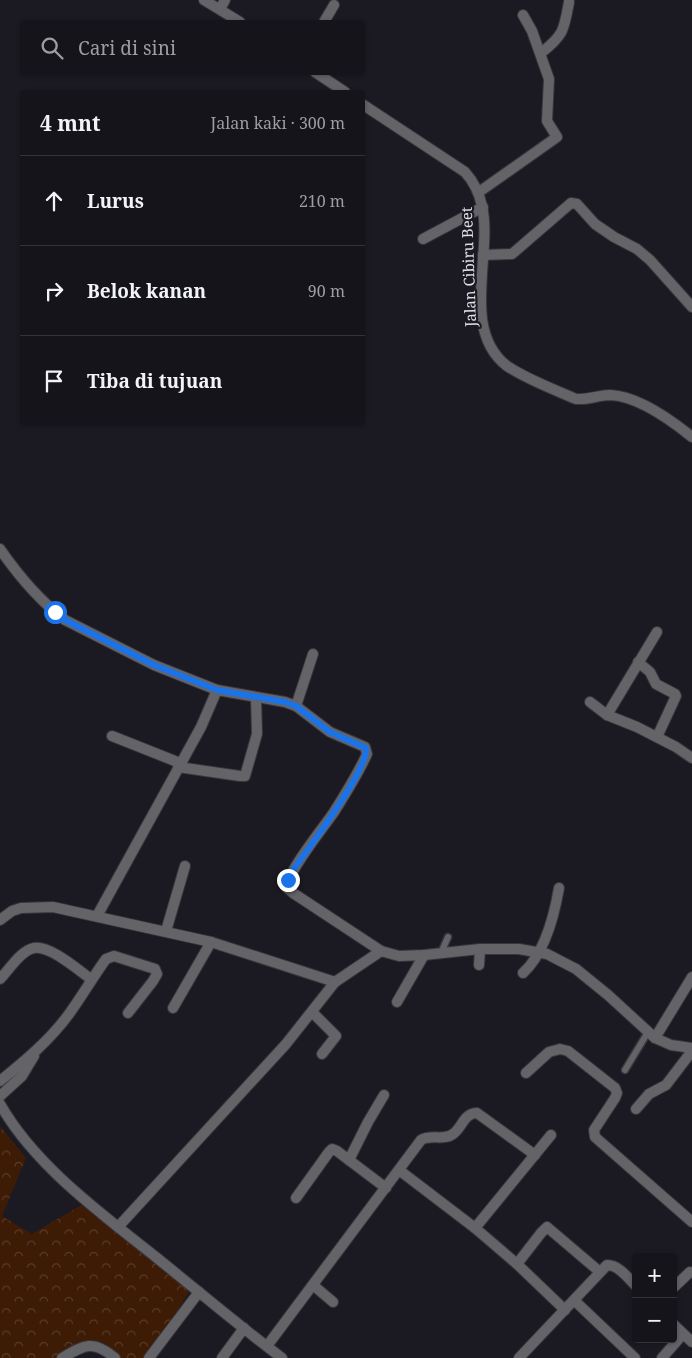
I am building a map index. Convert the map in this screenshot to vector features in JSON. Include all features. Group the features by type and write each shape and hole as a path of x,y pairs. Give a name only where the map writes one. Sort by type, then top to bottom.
{"street":[{"path":"204,0 222,5 238,20"},
{"path":"541,53 559,37 564,28 569,2"},
{"path":"325,20 334,5"},
{"path":"479,192 557,136 547,121 549,79 541,53 523,15"},
{"path":"320,75 342,90"},
{"name":"Jalan Cibiru Beet","path":"365,106 465,172 479,192 483,207 484,224 481,289 485,337 492,350 507,365 529,378 576,399 583,400 607,395 633,400 678,425 692,437"},
{"path":"483,254 512,254 572,204 577,204 595,224 637,249 650,260 692,307"},
{"path":"422,239 483,207"},
{"path":"0,549 20,578 65,620 154,665 217,690 285,702 296,706 330,732 365,747 367,754 359,771 293,870 287,888 338,924 381,951 399,956 480,949 519,949 539,952 562,960 608,995 651,1035 671,1045 692,1049 666,1085 649,1094 636,1109"},
{"path":"607,715 657,632"},
{"path":"296,706 313,654"},
{"path":"638,662 650,672 656,684 676,696 657,737"},
{"path":"97,916 201,727 217,690"},
{"path":"112,736 179,765 245,776 258,734 256,698"},
{"path":"590,702 607,715 657,737 692,758"},
{"path":"166,931 185,866"},
{"path":"523,973 530,967 539,952 556,906 559,888"},
{"path":"0,920 12,911 21,908 53,907 210,942 334,982"},
{"path":"173,1008 210,942"},
{"path":"0,979 22,955 34,948 46,949 54,953 91,979"},
{"path":"479,965 480,949"},
{"path":"118,1227 286,1044 334,982 381,951"},
{"path":"397,1002 424,955"},
{"path":"0,1082 35,1053 70,1013 91,979 109,956 155,969 157,974 153,982 128,1013"},
{"path":"651,1035 692,977"},
{"path":"312,1012 336,1036 322,1054"},
{"path":"526,1073 549,1052 560,1049 568,1051 615,1088 615,1098 594,1130 595,1137 692,1222"},
{"path":"0,1096 22,1076 35,1053"},
{"path":"349,1160 384,1095"},
{"path":"0,1104 23,1140 43,1161 118,1227 282,1358"},
{"path":"266,1346 421,1140 426,1137 447,1137 453,1134 469,1115 477,1113 535,1155"},
{"path":"475,1228 551,1135"},
{"path":"296,1198 332,1149 386,1188"},
{"path":"399,1170 475,1228 517,1264 565,1310"},
{"path":"517,1264 541,1232 547,1227 600,1272"},
{"path":"519,1358 607,1266 614,1265 632,1282"},
{"path":"677,1284 690,1272"},
{"path":"313,1285 333,1302"},
{"path":"149,1358 199,1292"},
{"path":"575,1300 635,1358"},
{"path":"222,1358 244,1328"},
{"path":"677,1328 692,1342"},
{"path":"662,1358 683,1334"},
{"path":"62,1358 89,1345 106,1351 114,1358"}],"lane":[{"path":"441,953 448,937"},
{"path":"625,1070 651,1035"}],"green space":[{"path":"0,1126 26,1158 2,1216 32,1234 88,1201 192,1287 148,1358 116,1358 80,1345 56,1358 0,1358"}],"route":[{"path":"55,612 65,620 154,665 217,690 285,702 296,706 330,732 366,748 367,754 359,771 288,880"}]}
